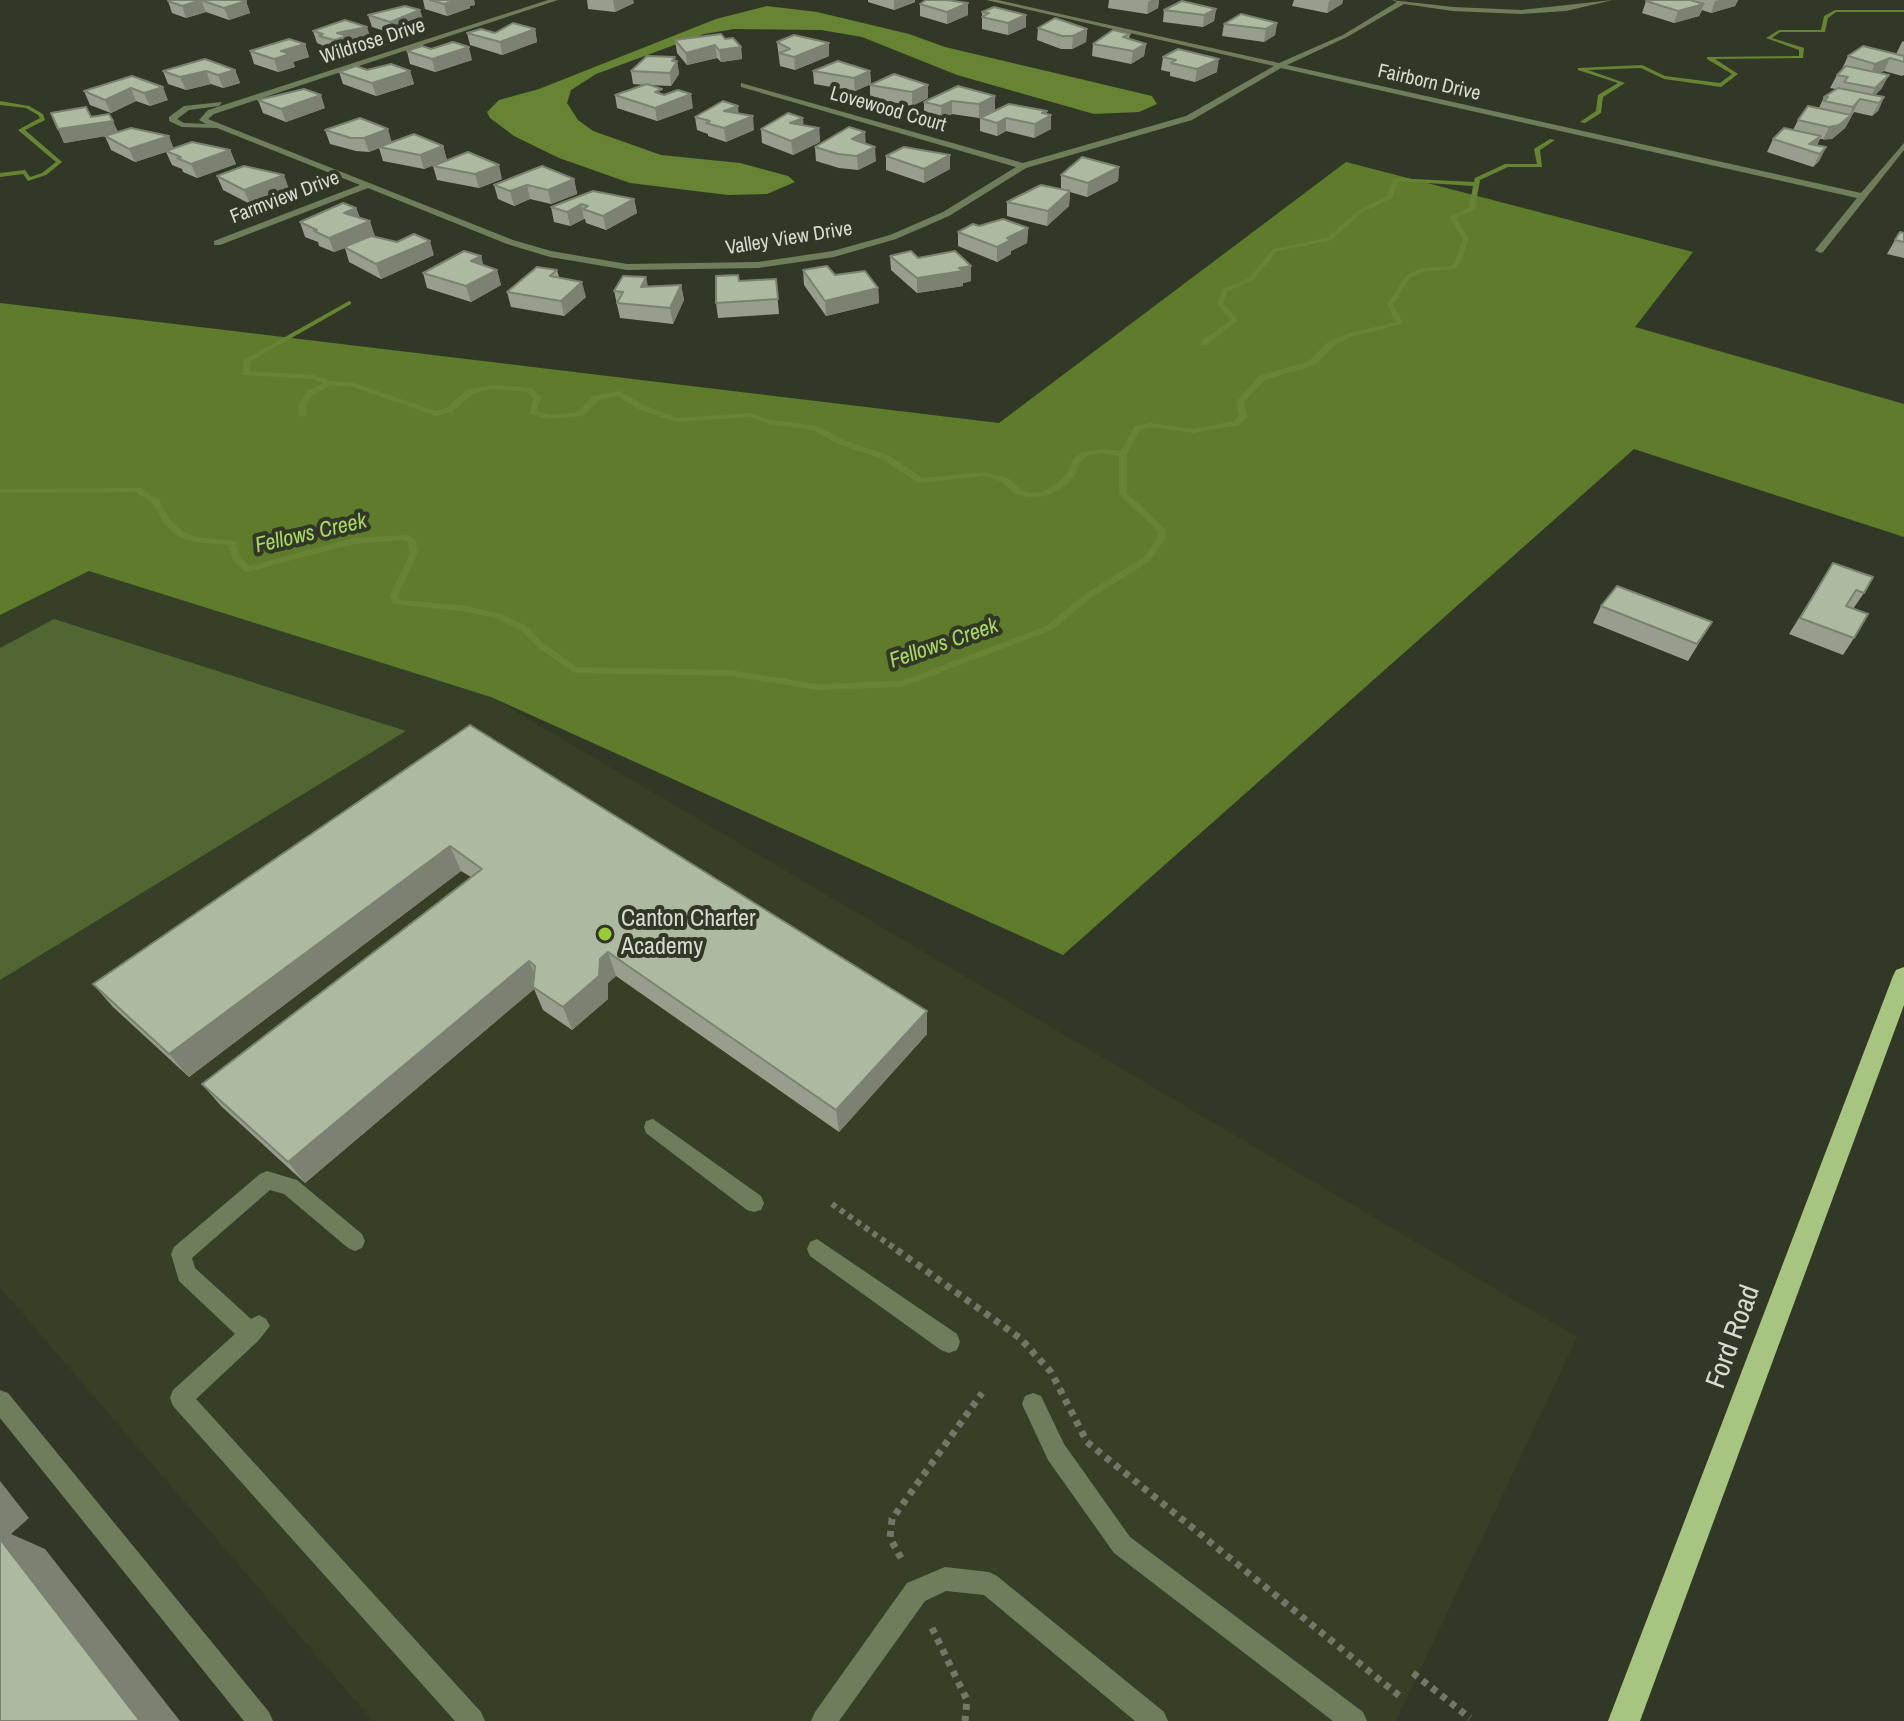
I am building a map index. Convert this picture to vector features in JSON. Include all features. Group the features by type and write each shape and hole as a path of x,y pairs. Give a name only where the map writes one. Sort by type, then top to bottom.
{"main road":[{"name":"Ford Road","path":"1624,1721 1904,976"}],"street":[{"name":"Wildrose Drive","path":"203,117 234,104 555,0"},
{"name":"Fairborn Drive","path":"989,0 1861,196"},
{"path":"1398,1 1475,11 1521,12 1566,9 1610,0"},
{"name":"Valley View Drive","path":"203,117 204,123 550,254 627,267 712,268 809,258 893,237 946,214 1023,166 1189,118 1280,66 1345,36 1398,1"},
{"name":"Lovewood Court","path":"744,85 1023,166"},
{"path":"215,127 182,125 172,119 187,108 234,104"},
{"path":"1820,250 1904,145"},
{"name":"Farmview Drive","path":"217,243 366,186"},
{"path":"653,1127 754,1203"},
{"path":"355,1241 290,1186 267,1180 181,1254 186,1274 255,1330 181,1398 472,1721"},
{"path":"817,1249 949,1342"},
{"path":"0,1401 260,1721"},
{"path":"1033,1404 1056,1452 1122,1545 1354,1721"},
{"path":"824,1721 916,1592 945,1579 989,1584 1155,1721"}],"path":[{"path":"832,1204 1020,1338 1051,1372 1087,1442 1402,1698"},
{"path":"901,1558 890,1538 892,1519 982,1393"},
{"path":"932,1628 967,1700 965,1721"},
{"path":"1413,1673 1470,1718"}],"shaded area":[{"path":"767,6 817,12 909,34 945,47 1152,96 1157,104 1139,112 1094,114 957,75 862,37 821,30 734,29 704,34 596,74 571,90 567,103 578,120 593,131 661,155 740,163 788,176 795,182 767,194 728,195 630,183 559,158 514,136 490,118 487,112 499,100 539,89 716,19"},
{"path":"1346,162 1693,252 1635,327 1904,404 1904,537 1634,449 1063,955 491,697 89,571 0,615 0,303 999,423"},
{"name":"Canton Charter Academy","path":"89,571 491,697 1577,1337 1396,1721 373,1721 0,1287 0,615"},
{"path":"54,619 406,731 0,980 0,648"}],"building":[{"path":"201,0 182,6 168,1"},
{"path":"201,0 243,0 246,1 224,8"},
{"path":"430,0 456,0 444,4"},
{"path":"926,0 968,3 947,12 920,4"},
{"path":"1690,0 1704,4 1678,11 1646,1"},
{"path":"1182,1 1216,9 1204,15 1164,10"},
{"path":"405,6 420,10 390,22 368,15"},
{"path":"994,7 1026,15 1008,23 982,17 989,13 982,12"},
{"path":"1241,14 1277,23 1266,29 1224,24"},
{"path":"1055,18 1087,29 1073,36 1062,36 1038,28"},
{"path":"345,20 367,27 337,33 348,36 334,40 313,31"},
{"path":"513,23 535,29 500,42 467,33 481,29 495,33"},
{"path":"1113,30 1130,34 1123,37 1146,44 1133,51 1093,44"},
{"path":"721,34 725,39 733,38 741,47 719,50 715,45 686,53 675,40"},
{"path":"794,35 829,43 794,57 779,53 790,49 777,42"},
{"path":"289,39 305,44 281,51 290,54 274,59 250,51"},
{"path":"453,42 469,47 432,59 407,51 422,46 431,49"},
{"path":"1863,46 1904,56 1904,62 1890,58 1875,64 1848,56"},
{"path":"1178,49 1219,59 1197,69 1171,63 1176,60 1163,57"},
{"path":"647,56 675,57 672,61 677,61 670,73 631,71"},
{"path":"205,59 235,70 218,75 206,71 180,77 163,71"},
{"path":"838,61 870,71 854,78 813,71"},
{"path":"391,64 410,71 372,83 339,72 356,66 367,70"},
{"path":"1846,66 1889,75 1875,88 1844,82 1848,77 1837,75"},
{"path":"894,74 928,85 912,92 870,85"},
{"path":"132,76 163,87 144,93 131,88 105,100 84,91"},
{"path":"647,84 662,89 655,92 664,95 678,90 691,94 655,108 615,95"},
{"path":"958,86 995,96 979,104 952,101 941,106 924,102"},
{"path":"1838,88 1884,97 1879,103 1860,99 1853,107 1824,101 1828,97 1824,97"},
{"path":"304,89 321,95 281,109 258,100"},
{"path":"723,101 738,106 724,111 753,116 724,128 695,117"},
{"path":"1009,104 1047,111 1042,113 1051,115 1035,124 1006,118 997,123 980,118"},
{"path":"1808,106 1851,115 1839,125 1829,127 1798,120"},
{"path":"86,107 91,117 109,114 113,121 58,129 51,113"},
{"path":"788,113 803,118 790,123 819,128 791,141 761,129"},
{"path":"360,118 388,129 364,138 351,138 325,130"},
{"path":"849,127 865,132 852,139 875,147 857,156 815,147"},
{"path":"131,128 169,136 129,149 105,136"},
{"path":"1784,128 1821,136 1809,144 1826,147 1820,154 1773,139"},
{"path":"414,134 443,146 420,155 379,147"},
{"path":"192,142 230,150 191,164 166,151"},
{"path":"904,147 950,155 924,169 886,156"},
{"path":"468,152 499,165 475,174 433,166"},
{"path":"1082,157 1119,167 1088,183 1061,175"},
{"path":"244,166 284,175 244,190 217,176"},
{"path":"542,166 574,179 548,190 527,185 510,191 494,185"},
{"path":"1041,185 1070,191 1048,211 1007,202"},
{"path":"593,191 634,199 603,216 583,209 588,206 581,204 567,212 551,207"},
{"path":"343,203 356,208 344,213 370,221 329,238 300,222"},
{"path":"1003,219 1028,228 1007,238 1011,240 997,247 958,232 973,224 979,226"},
{"path":"1900,232 1904,233 1904,242 1895,240"},
{"path":"414,234 430,241 376,264 344,247 371,236 397,242"},
{"path":"464,251 481,256 471,261 497,270 466,286 423,273"},
{"path":"911,251 918,258 955,251 971,266 959,268 963,271 917,278 890,256"},
{"path":"827,266 835,275 865,271 878,288 825,301 803,270"},
{"path":"537,267 557,270 550,276 582,282 561,301 507,292"},
{"path":"738,275 739,281 776,279 778,299 716,303 716,276"},
{"path":"623,276 646,277 641,287 681,285 670,308 617,303 623,292 614,291"},
{"path":"1833,563 1873,577 1864,593 1856,590 1846,606 1868,614 1854,638 1800,618"},
{"path":"1617,586 1712,622 1697,644 1601,606"},
{"name":"Canton Charter Academy","path":"470,725 927,1011 836,1110 608,952 600,959 599,976 563,1007 533,987 535,966 529,961 288,1162 202,1084 482,869 450,846 169,1054 93,984"},
{"path":"0,1539 140,1721 0,1721"}],"waterway":[{"name":"Fellows Creek","path":"1583,122 1599,112 1600,96 1622,83 1580,69 1642,66 1664,77 1721,85 1735,74 1709,58 1801,57 1802,49 1768,38 1779,31 1823,31 1826,17 1835,11 1904,11"},
{"path":"0,103 27,107 40,114 43,119 21,130 59,162 44,174 28,179 25,172 0,175"},
{"name":"Fellows Creek","path":"1123,454 1137,428 1151,425 1193,431 1237,423 1243,416 1240,402 1262,378 1312,363 1331,344 1348,335 1400,323 1390,304 1408,277 1421,270 1453,268 1458,262 1466,239 1452,217 1472,209 1477,179 1507,165 1540,166 1537,149 1552,140"},
{"path":"1204,343 1235,320 1220,304 1225,290 1251,279 1275,250 1329,239 1361,211 1390,197 1396,179 1475,184"},
{"path":"329,383 314,377 245,373 248,360 349,303"},
{"path":"303,415 302,404 310,393 330,383 354,385 436,414 449,410 470,392 492,387 529,390 537,397 533,412 548,417 580,414 596,398 619,393 641,407 676,420 751,415 768,422 815,428 841,442 885,457 921,481 984,474 1005,480 1018,492 1028,495 1043,494 1059,486 1071,475 1076,461 1086,454 1102,451 1123,454"},
{"name":"Fellows Creek","path":"0,491 138,490 156,502 167,521 179,533 194,539 232,543 236,558 247,569 353,541 405,537 412,541 414,553 394,595 396,602 460,608 499,616 525,629 540,645 575,670 730,673 818,687 902,684 1049,628 1088,596 1147,559 1161,539 1162,530 1123,494 1123,454"}],"place":[{"name":"Canton Charter Academy","path":"605,934"}]}
